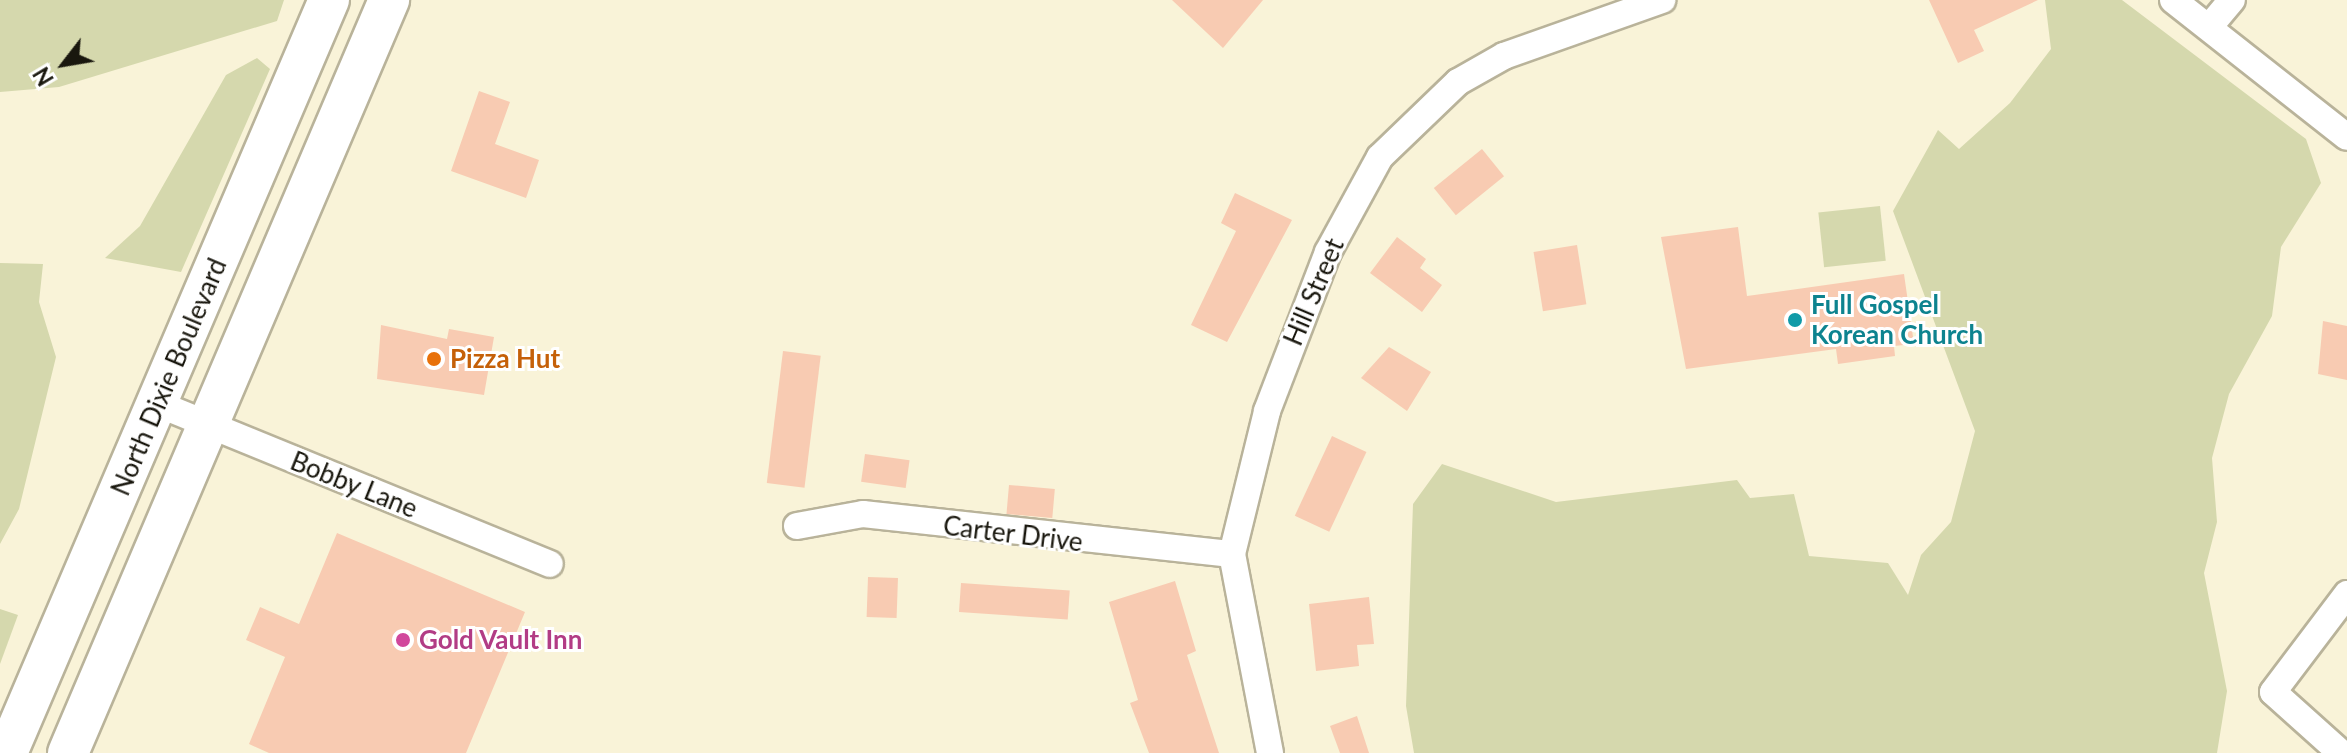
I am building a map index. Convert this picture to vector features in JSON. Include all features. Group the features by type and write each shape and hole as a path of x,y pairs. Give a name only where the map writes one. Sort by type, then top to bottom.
{"highway":[{"name":"North Dixie Boulevard","path":"7,753 329,0"},
{"name":"North Dixie Boulevard","path":"68,753 389,0"}],"street":[{"name":"Hill Street","path":"1270,753 1232,554 1286,358 1328,252 1380,157 1447,91 1492,63 1662,0"},
{"path":"2173,0 2210,26 2347,137"},
{"path":"2210,26 2232,0"},
{"name":"Bobby Lane","path":"158,404 550,564"},
{"name":"Carter Drive","path":"797,526 863,514 1232,554"},
{"path":"2341,753 2273,692 2347,594"}],"green space":[{"path":"0,0 284,0 277,21 59,87 0,92"},
{"path":"2045,0 2122,0 2306,139 2321,183 2281,247 2272,316 2229,394 2212,458 2217,522 2204,573 2227,691 2217,753 1414,753 1406,706 1413,504 1442,464 1556,502 1737,480 1750,498 1794,494 1809,556 1888,563 1908,595 1921,555 1951,522 1975,431 1893,211 1938,130 1959,149 2010,103 2051,49"},
{"path":"257,58 270,69 181,272 105,258 140,226 226,75"},
{"path":"1880,206 1886,261 1824,267 1818,212"},
{"path":"0,263 43,264 39,302 56,357 19,509 0,544"},
{"path":"0,609 18,615 0,664"}],"building":[{"path":"1172,0 1263,0 1223,48"},
{"path":"1929,0 2038,0 1974,30 1984,51 1958,63"},
{"path":"479,91 510,102 495,144 539,160 526,198 451,171"},
{"path":"1482,149 1504,176 1456,215 1434,188"},
{"path":"1235,193 1292,220 1227,342 1191,325 1236,231 1221,223"},
{"name":"Full Gospel Korean Church","path":"1738,227 1747,296 1904,274 1914,344 1894,346 1895,356 1838,364 1836,349 1686,369 1661,237"},
{"path":"1397,237 1426,259 1420,268 1442,285 1422,312 1370,273"},
{"path":"1577,245 1586,304 1543,311 1534,252"},
{"path":"2323,321 2347,326 2347,380 2318,374"},
{"name":"Pizza Hut","path":"381,325 447,339 449,329 494,337 484,395 377,379"},
{"path":"1389,347 1431,372 1407,411 1361,378"},
{"path":"783,351 821,356 805,488 767,483"},
{"path":"1332,436 1366,452 1329,532 1295,516"},
{"path":"865,454 910,460 906,488 861,482"},
{"path":"1009,485 1055,489 1052,518 1006,514"},
{"name":"Gold Vault Inn","path":"337,533 525,612 466,753 269,753 249,744 285,657 246,640 260,607 299,624"},
{"path":"868,577 898,578 897,618 867,617"},
{"path":"1175,581 1196,651 1187,655 1219,753 1149,753 1130,703 1138,700 1109,602"},
{"path":"961,583 1070,591 1068,620 959,612"},
{"path":"1369,597 1374,644 1357,645 1359,666 1316,671 1309,604"},
{"path":"1357,716 1369,753 1340,753 1330,726"}],"place":[{"name":"Full Gospel Korean Church","path":"1795,320"},
{"name":"Pizza Hut","path":"434,359"},
{"name":"Gold Vault Inn","path":"403,640"}]}
